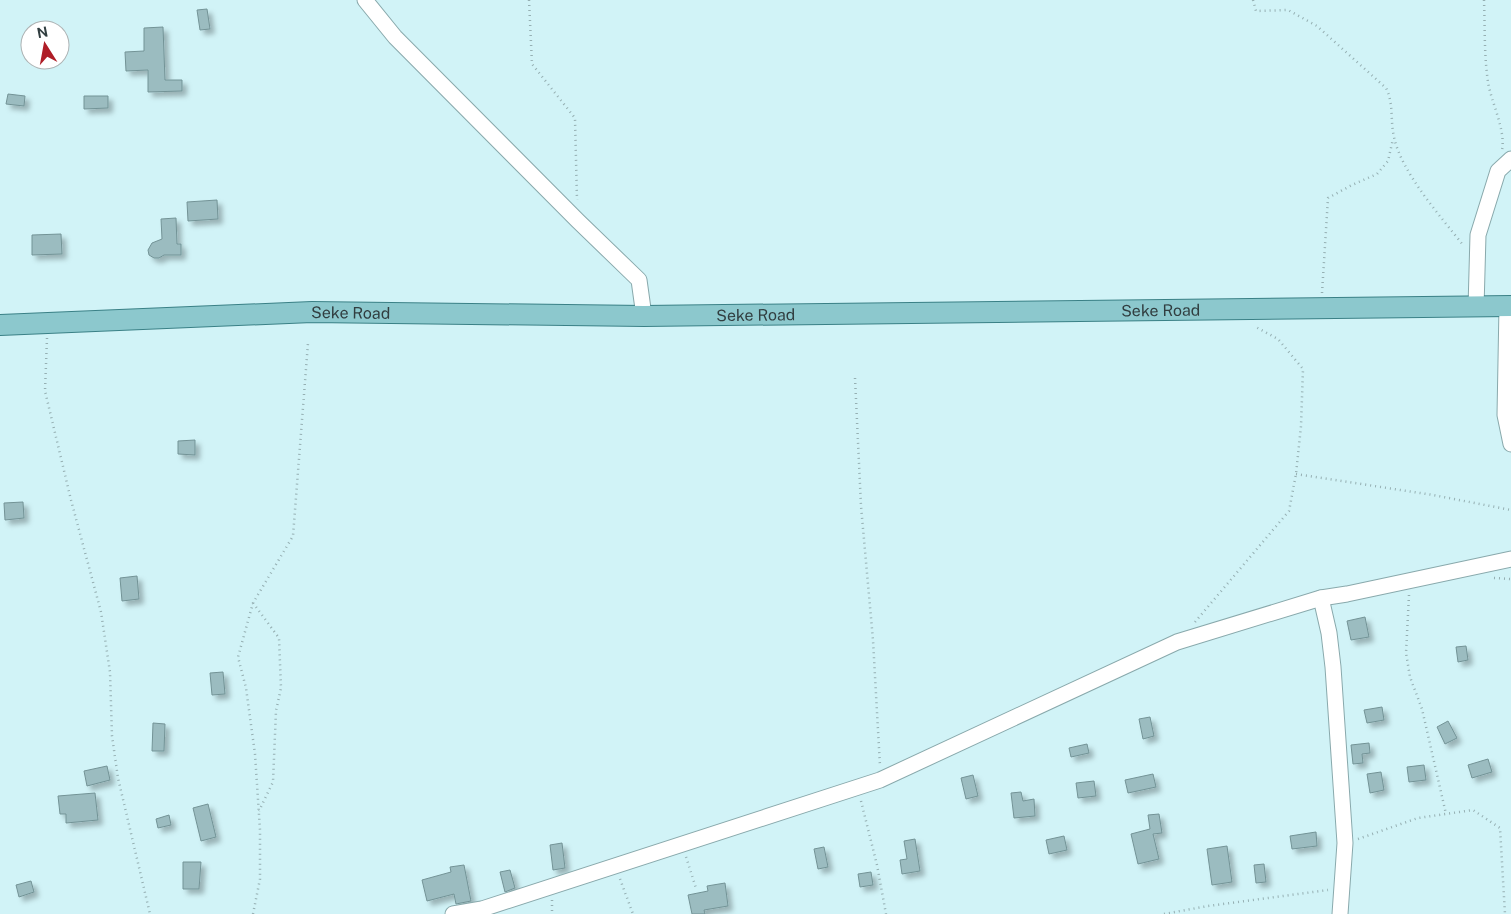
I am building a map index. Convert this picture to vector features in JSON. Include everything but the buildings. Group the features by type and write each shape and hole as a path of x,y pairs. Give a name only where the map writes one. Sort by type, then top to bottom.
{"main road":[{"name":"Seke Road","path":"0,325 312,312 644,316 1476,308 1509,306"}],"street":[{"path":"366,0 395,37 639,280 644,316"},
{"path":"1476,308 1478,235 1498,171 1511,159"},
{"path":"1509,306 1505,415 1511,444"},
{"path":"453,914 482,909 880,780 1177,642 1321,598 1511,559"},
{"path":"1321,598 1329,634 1333,667 1344,843 1340,914"}],"path":[{"path":"529,0 532,64 575,118 578,221"},
{"path":"1252,0 1256,11 1288,10 1317,26 1386,88 1391,97 1394,137 1404,166 1450,229 1477,261"},
{"path":"1484,0 1490,96 1497,110 1503,146 1498,171"},
{"path":"1321,309 1328,198 1377,174 1388,161 1394,137"},
{"path":"47,322 45,391 71,500 101,612 110,672 112,736 118,778 150,914"},
{"path":"1177,642 1289,511 1302,426 1303,369 1278,339 1248,323"},
{"path":"253,914 260,879 259,812 254,745 246,688 238,657 253,603 293,536 308,344"},
{"path":"855,378 861,506 873,640 880,780"},
{"path":"1296,474 1432,495 1511,510"},
{"path":"1410,581 1406,654 1410,678 1422,709 1446,814"},
{"path":"253,603 279,638 281,688 276,711 273,782 259,812"},
{"path":"858,787 877,865 886,914"},
{"path":"1344,843 1418,818 1474,810 1500,828 1505,914"},
{"path":"682,844 696,888"},
{"path":"616,866 633,914"},
{"path":"1164,914 1208,906 1342,888"}]}
